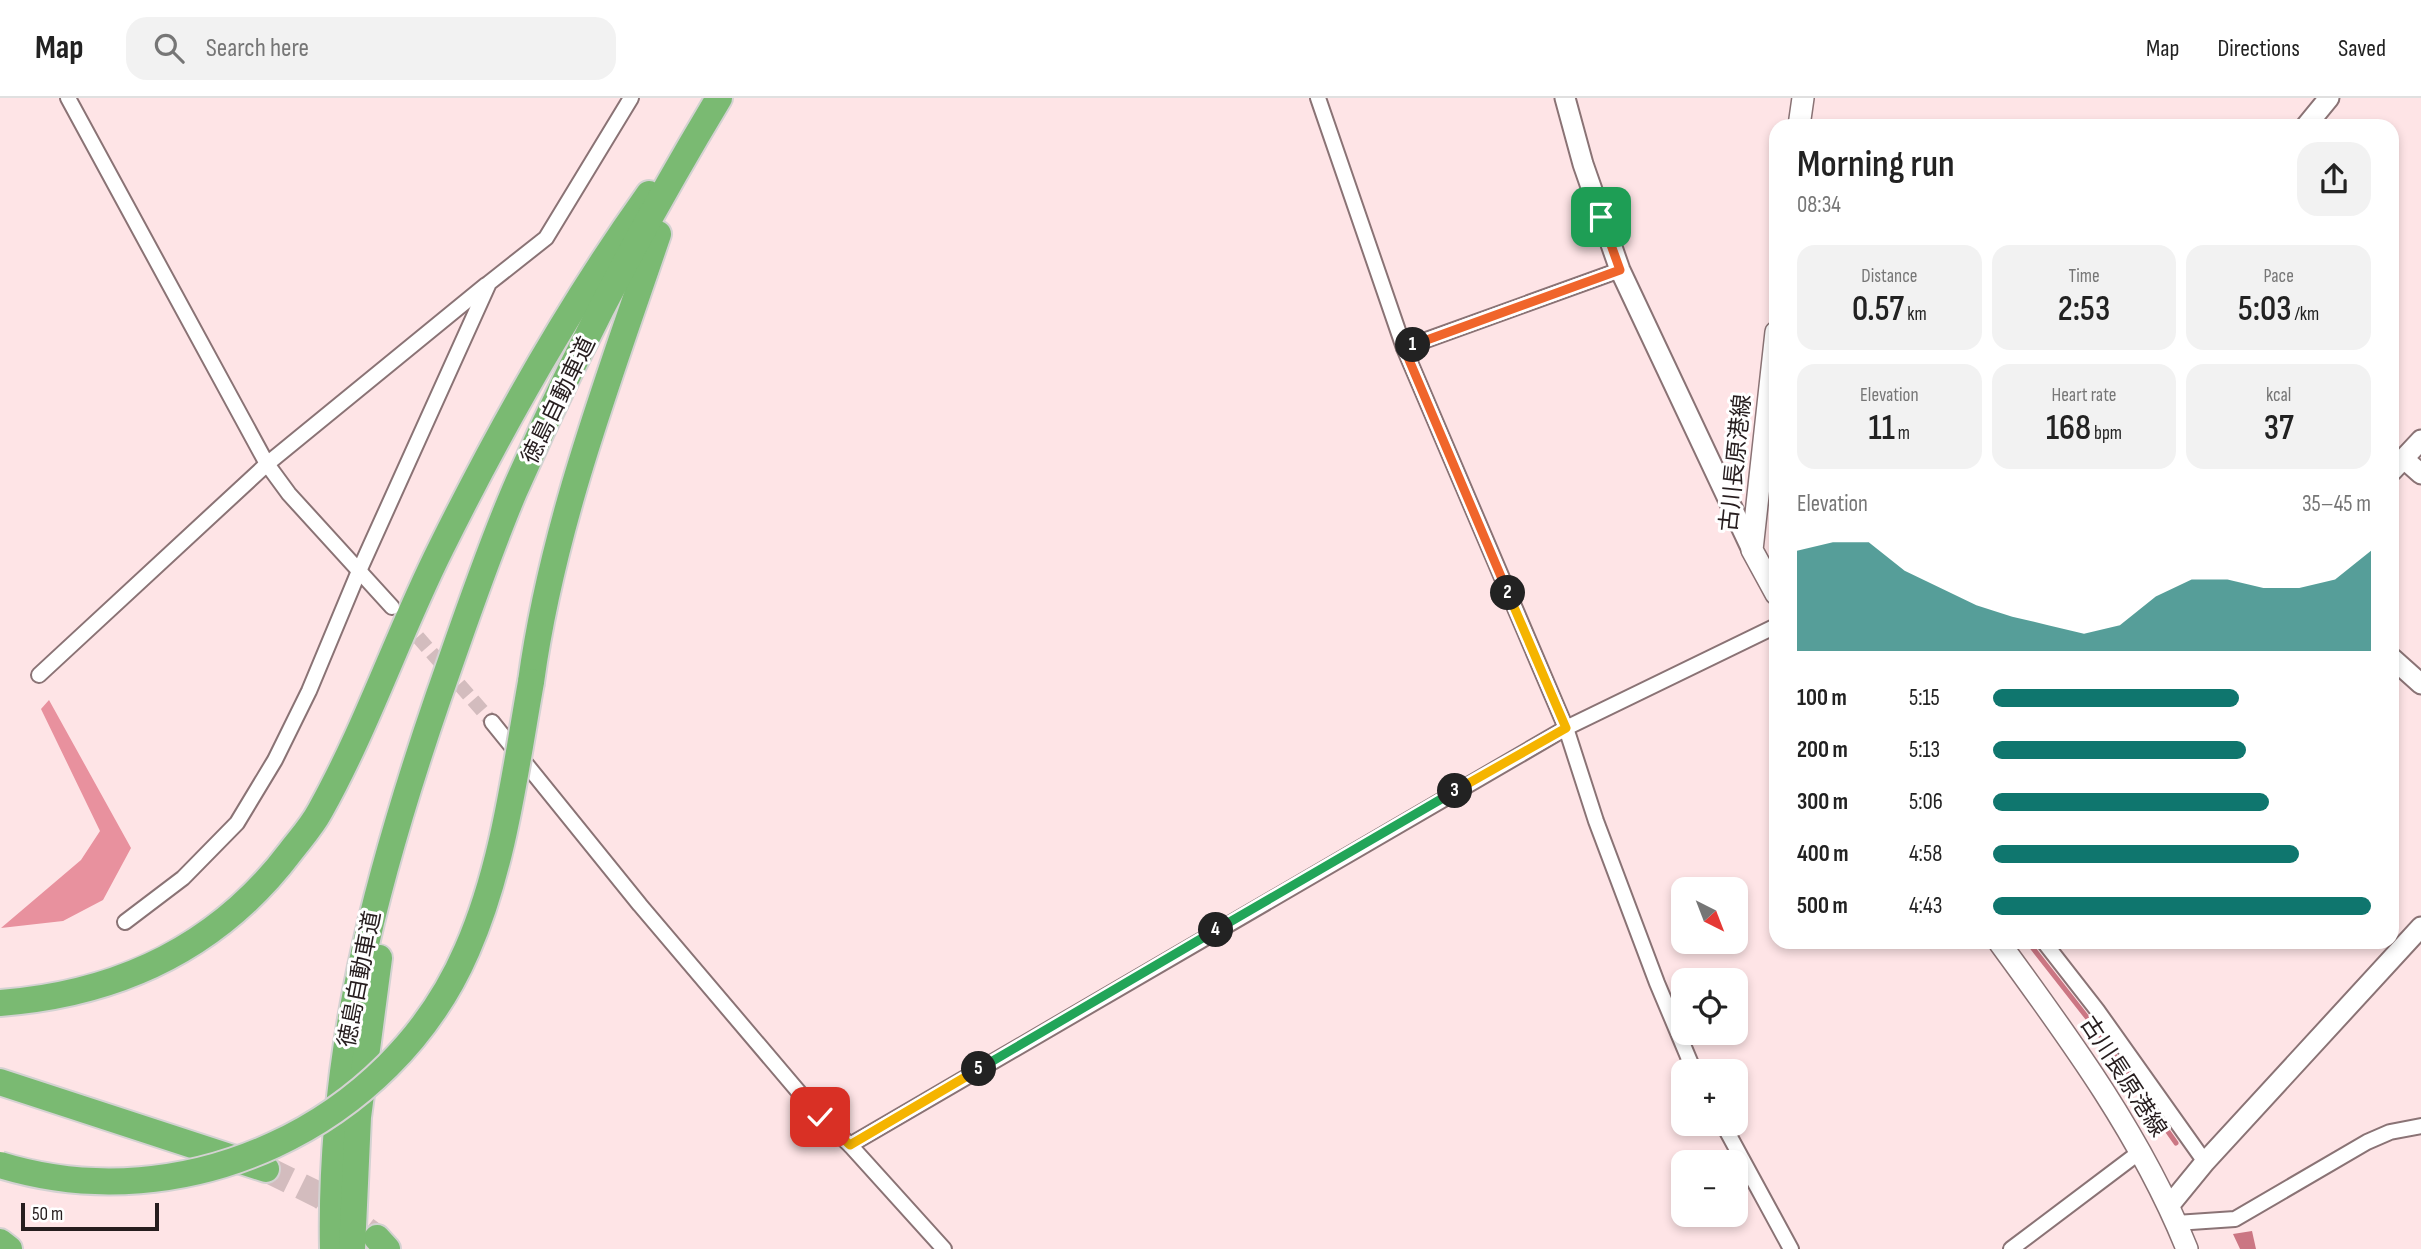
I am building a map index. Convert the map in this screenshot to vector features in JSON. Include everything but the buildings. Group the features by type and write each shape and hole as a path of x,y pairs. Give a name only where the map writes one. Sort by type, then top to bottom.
{"highway":[{"name":"徳島自動車道","path":"352,1249 344,1167 343,1060 366,932 401,806 480,578 555,402 684,156 718,98"},
{"path":"0,1003 81,992 130,975 184,950 232,915 279,866 319,814 441,548 535,371 618,237 718,98"},
{"path":"0,1165 80,1181 154,1180 221,1167 300,1133 384,1071 405,1049 432,1011 468,949 501,838 531,682 536,640 576,476 684,156"},
{"path":"0,1082 266,1169"},
{"name":"徳島自動車道","path":"333,1249 344,1167"},
{"path":"0,1242 9,1249"}],"main road":[{"path":"1800,119 1803,98"},
{"name":"古川長原港線","path":"1769,396 1752,550 1769,581"},
{"name":"古川長原港線","path":"2004,949 2057,1021 2141,1151 2173,1214 2187,1249"}],"street":[{"path":"68,98 267,464 289,494 392,607"},
{"path":"39,675 267,464 547,238 631,98"},
{"path":"1318,98 1404,348 1566,728 1596,821 1657,983 1689,1059"},
{"path":"1565,98 1583,164 1620,270 1752,550"},
{"path":"2312,119 2329,98"},
{"path":"1404,348 1620,270"},
{"path":"125,922 183,878 237,823 275,760 489,283"},
{"path":"2399,464 2421,440"},
{"path":"2399,465 2421,474"},
{"path":"850,1145 1566,728 1769,629"},
{"path":"2399,664 2421,684"},
{"path":"492,722 820,1117 850,1145 944,1249"},
{"path":"2421,927 2205,1161 2173,1214 2235,1219 2367,1142 2390,1132 2421,1126"},
{"path":"2049,949 2097,1010 2205,1161"},
{"path":"1730,1136 1791,1249"},
{"path":"2011,1249 2141,1151"}],"shaded area":[{"path":"49,700 131,848 103,900 63,921 1,928 81,860 100,831 41,709"},
{"path":"2252,1231 2256,1249 2240,1249 2233,1234"}],"waterway":[{"path":"2033,949 2093,1025 2176,1143"}],"tunnel":[{"path":"404,621 492,722"},
{"path":"266,1169 321,1196 377,1238"}],"route":[{"path":"820,1117 850,1145 1381,833 1566,728 1404,348 1620,270 1601,217"}]}
